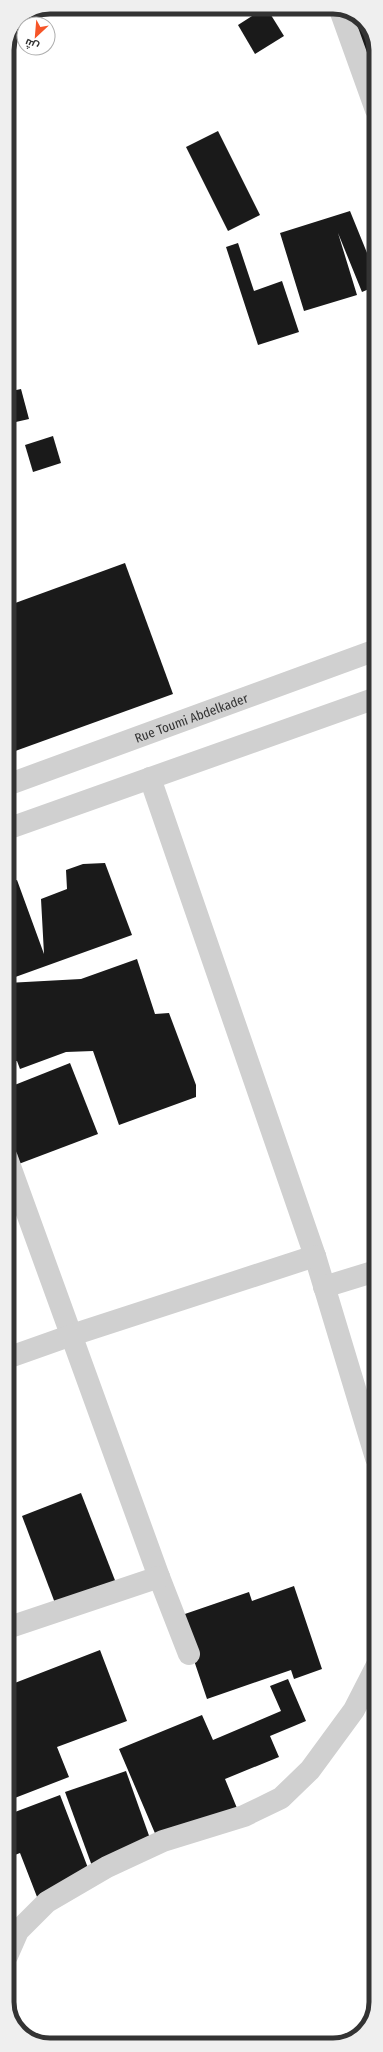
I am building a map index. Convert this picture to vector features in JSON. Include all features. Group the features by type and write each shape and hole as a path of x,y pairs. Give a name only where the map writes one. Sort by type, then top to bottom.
{"street":[{"path":"342,16 369,91"},
{"name":"Rue Toumi Abdelkader","path":"14,782 369,653"},
{"path":"14,827 369,700"},
{"path":"150,778 315,1256 369,1435"},
{"path":"14,1177 159,1577 189,1654"},
{"path":"14,1356 72,1335 315,1256"},
{"path":"324,1287 369,1273"},
{"path":"14,1626 159,1577"},
{"path":"14,1940 18,1931 47,1902 107,1867 163,1841 244,1816 282,1798 310,1770 354,1710 369,1681"}],"building":[{"path":"255,14 270,14 284,36 255,54 238,25"},
{"path":"345,16 357,23 367,38 369,45 369,84"},
{"path":"218,131 260,215 228,231 186,147"},
{"path":"350,211 369,258 369,289 362,292 338,233 357,295 304,311 280,233"},
{"path":"238,243 254,291 282,281 299,332 258,345 226,247"},
{"path":"21,389 29,419 14,422 14,390"},
{"path":"53,436 61,463 33,472 25,445"},
{"path":"125,563 173,694 14,751 14,603"},
{"path":"105,863 132,935 14,977 14,881 17,880 44,954 41,899 67,889 66,870 83,864"},
{"path":"137,959 155,1014 169,1013 196,1085 196,1097 119,1125 93,1051 66,1052 20,1069 17,1061 14,1061 14,983 81,979"},
{"path":"70,1063 98,1134 16,1165 14,1160 14,1085"},
{"path":"81,1493 118,1588 58,1611 22,1516"},
{"path":"294,1586 322,1669 294,1679 291,1670 207,1699 179,1616 249,1592 252,1601"},
{"path":"100,1650 127,1721 57,1747 69,1777 14,1798 14,1683"},
{"path":"288,1679 306,1721 270,1736 279,1757 225,1779 239,1813 160,1845 119,1749 202,1715 213,1740 281,1711 270,1686"},
{"path":"126,1771 152,1844 92,1866 65,1792"},
{"path":"60,1795 93,1881 39,1902 20,1853 14,1855 14,1812"}]}
